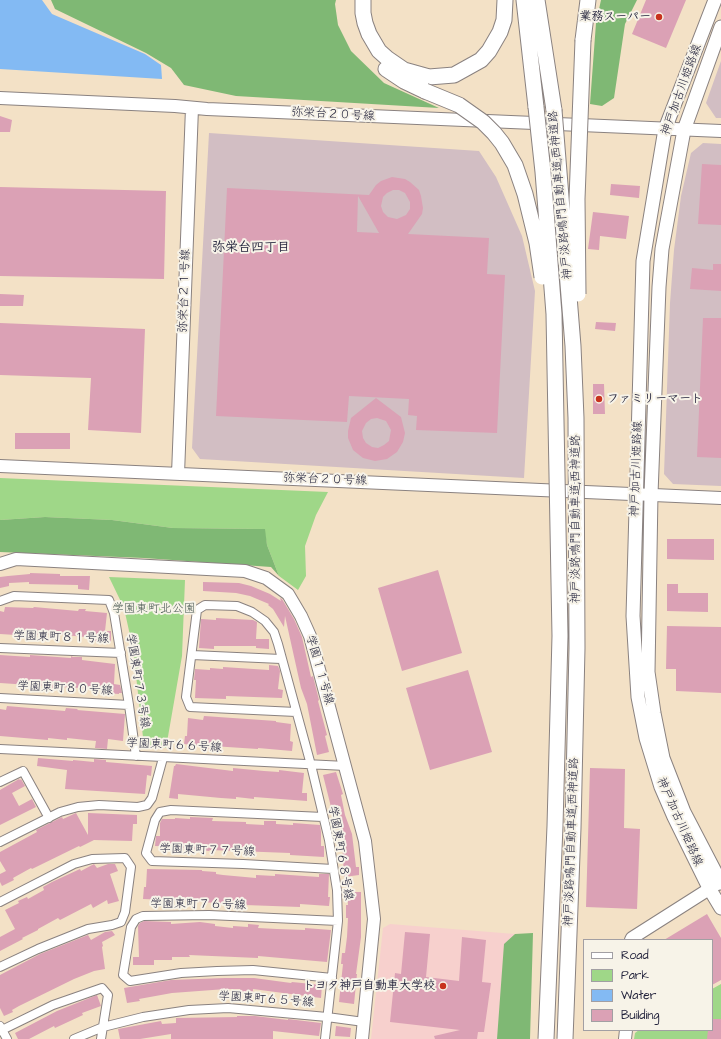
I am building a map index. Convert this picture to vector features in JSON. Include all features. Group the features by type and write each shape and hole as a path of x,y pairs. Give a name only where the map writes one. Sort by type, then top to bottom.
{"highway":[{"path":"354,0 354,12 357,28 365,48 371,56 392,74 404,81 459,105 483,122 502,143 515,165 530,212 544,284 554,314"},
{"path":"363,0 365,23 369,34 379,50 388,59 404,70 429,77 454,75 481,60 489,51 500,32 504,20 505,0"},
{"name":"神戸淡路鳴門自動車道;西神道路","path":"524,0 543,172 554,314 560,636 555,826 546,1039"},
{"name":"神戸淡路鳴門自動車道;西神道路","path":"538,0 554,110 573,346 576,418 577,648 573,828 565,1039"},
{"path":"573,346 578,303 577,199 583,40 588,0"}],"main road":[{"name":"神戸加古川姫路線","path":"715,0 666,129 643,261 633,616 638,697 646,738 661,787 674,817 718,883"},
{"name":"神戸加古川姫路線","path":"721,27 684,130 662,249 659,287 651,494 648,672 663,758 684,812 718,883 721,908"}],"street":[{"name":"弥栄台２０号線","path":"0,98 192,108 721,131"},
{"name":"弥栄台２１号線","path":"178,474 192,108"},
{"name":"弥栄台２０号線","path":"0,466 636,493 721,498"},
{"name":"学園１１号線","path":"0,564 16,559 245,571 266,578 288,594 301,616 310,636 365,841 374,919 362,1039"},
{"name":"学園東町７３号線","path":"0,601 14,596 109,600 114,613 121,653 136,756"},
{"name":"学園東町６８号線","path":"192,655 197,610 205,605 237,606 252,612 265,621 274,632 311,765 329,840 337,890 338,922 325,1039"},
{"name":"学園東町８１号線","path":"0,648 121,653"},
{"path":"281,659 192,655 186,697 190,707 296,712"},
{"name":"学園東町８０号線","path":"0,698 129,705"},
{"name":"学園東町６６号線","path":"0,749 346,766"},
{"path":"0,842 60,812 78,807 99,805 138,807 148,805 152,798 163,758"},
{"path":"0,782 22,771 48,818"},
{"name":"学園東町７７号線","path":"323,817 171,810 160,812 155,820 146,853 152,861 333,869"},
{"path":"0,902 74,864 92,859 125,858 131,867 125,912 121,922 88,929 38,949 0,967"},
{"path":"632,939 718,883"},
{"name":"学園東町７６号線","path":"332,978 253,970 181,973 130,981 123,975 131,927 136,919 143,916 209,915 338,922"},
{"path":"6,1039 1,1029 53,1005 102,988 108,995 101,1039"},
{"name":"学園東町６５号線","path":"74,1039 103,1027 143,1017 197,1009 228,1008 364,1022"}],"shaded area":[{"path":"721,61 721,118 716,118 706,103"},
{"path":"209,133 479,151 496,177 522,236 535,291 524,478 200,459 192,448"},
{"path":"703,143 721,144 721,486 673,484 664,474 670,303 674,250 681,196 691,153"},
{"name":"トヨタ神戸自動車大学校","path":"390,924 515,934 505,1039 371,1039 383,928"}],"green space":[{"path":"51,0 336,0 335,4 338,25 351,51 384,83 439,108 236,96 184,85 171,68 146,53 55,9"},
{"path":"601,0 637,0 625,24 614,98 602,106 590,104 596,23"},
{"path":"0,478 328,492 316,515 305,546 306,576 298,590 279,576 267,545 264,529 173,528 112,520 45,517 0,520"},
{"path":"45,517 112,520 173,528 265,529 267,545 279,576 271,567 144,558 0,552 0,520"},
{"name":"学園東町北公園","path":"109,577 185,580 182,656 166,748 144,746 133,649 124,608"},
{"path":"533,933 530,1039 497,1039 504,944 515,934"},
{"path":"721,984 721,1039 634,1039 635,1033 638,1031 713,1031 713,988"}],"water":[{"path":"0,0 42,0 52,14 145,54 161,65 162,79 0,69"}],"building":[{"name":"業務スーパー","path":"646,0 686,0 666,48 632,34"},
{"path":"0,116 12,120 10,132 0,132"},
{"path":"702,164 721,165 721,225 698,224"},
{"path":"392,177 405,179 419,190 423,208 422,214 408,234 489,238 487,274 505,275 497,433 416,430 417,416 408,415 409,399 349,396 347,422 216,416 227,188 369,195 381,181","holes":["393,190 399,190 405,193 410,202 410,209 406,215 397,219 388,217 383,212 381,206 383,197","358,196 379,233 357,232"]},
{"path":"611,184 640,186 639,198 610,195"},
{"path":"0,187 166,191 164,279 0,276"},
{"path":"593,212 629,216 626,239 600,236 599,250 588,249"},
{"path":"713,264 721,264 721,291 690,289 692,268 713,270"},
{"path":"0,294 24,295 23,306 0,306"},
{"path":"703,318 721,318 721,458 697,457"},
{"path":"596,322 616,323 615,331 595,329"},
{"path":"0,323 145,329 141,433 88,430 91,378 0,375"},
{"name":"ファミリーマート","path":"593,384 604,384 605,414 593,414"},
{"path":"376,398 401,417 405,433 403,442 397,452 387,459 375,461 363,458 353,450 348,438 351,418","holes":["377,418 386,421 391,430 389,441 378,448 372,447 366,443 363,438 362,431 366,423 371,419"]},
{"path":"15,433 70,433 70,449 15,449"},
{"path":"667,539 714,539 714,560 667,559"},
{"path":"438,570 462,653 402,671 378,588"},
{"path":"30,573 60,574 60,576 90,576 89,590 78,589 78,585 29,584 29,582 9,583 9,586 0,588 0,577"},
{"path":"203,582 239,583 270,594 281,601 280,598 282,599 294,619 302,637 311,677 313,676 319,700 327,735 325,736 329,752 317,755 307,704 301,688 285,616 284,627 273,609 268,605 269,604 250,596 236,593 203,591"},
{"path":"667,584 678,584 678,593 708,593 708,612 667,611"},
{"path":"5,607 34,607 78,611 79,609 86,609 85,611 107,613 105,631 111,631 111,642 94,641 95,638 55,634 0,634 0,611 4,612"},
{"path":"216,618 253,620 257,622 256,639 269,639 269,649 256,648 256,646 214,646 214,649 199,648 201,619 216,620"},
{"path":"667,626 721,627 721,693 676,691 676,669 666,669"},
{"path":"0,655 30,657 30,655 71,658 71,656 82,657 82,660 115,664 114,684 120,685 122,693 104,693 104,690 81,688 60,687 60,689 45,686 0,683"},
{"path":"269,665 278,666 280,671 278,689 283,690 282,698 226,696 226,699 195,698 195,669 210,670 210,668 223,669 223,667 269,670"},
{"path":"468,670 492,752 430,770 406,688"},
{"path":"7,706 65,711 66,708 125,714 123,741 108,739 107,749 95,748 96,741 67,738 67,740 48,738 48,740 0,736 0,709 6,710"},
{"path":"204,716 276,721 291,724 290,741 293,742 292,751 212,746 212,749 184,744 185,736 187,736 188,718 203,720"},
{"path":"38,758 94,762 94,759 106,760 106,762 152,766 151,776 147,775 145,794 65,789 67,770 37,766"},
{"path":"176,764 233,771 233,768 279,772 279,770 304,773 302,793 307,793 307,801 254,797 254,799 236,797 236,799 178,794 178,799 169,798 174,766"},
{"path":"590,768 625,769 624,828 640,829 637,909 586,907"},
{"path":"336,772 343,794 341,795 345,815 352,834 356,867 359,867 359,875 344,877 341,819 334,819 323,775"},
{"path":"21,779 25,786 12,793 19,806 32,799 36,807 0,825 0,790"},
{"path":"76,813 88,835 88,813 137,815 137,824 133,824 132,841 94,840 32,869 31,868 13,878 14,880 2,886 0,882 0,874 6,871 0,861 0,852 37,832 36,830 62,817 63,819"},
{"path":"190,817 213,818 212,821 246,822 246,824 264,825 264,821 276,821 276,824 293,825 293,823 320,825 321,846 324,846 324,857 290,855 290,853 209,851 155,846 156,836 160,836 160,823 162,819 190,819"},
{"path":"94,864 97,868 108,864 115,864 118,871 110,874 119,901 108,904 107,900 93,908 91,904 60,920 58,918 0,951 0,937 15,929 5,910 19,903 18,901 27,897 28,899 44,890 43,887 52,882 80,869 81,871"},
{"path":"147,869 202,870 216,872 216,874 256,878 256,875 275,876 275,874 319,877 319,874 329,874 329,906 300,904 300,907 245,906 194,901 143,899 144,887 146,887"},
{"path":"347,892 361,892 361,937 354,1004 339,1002 343,964 341,964 342,953 345,953 347,937"},
{"path":"707,914 721,938 721,980 713,984 713,939 666,939"},
{"path":"144,921 171,922 171,924 200,922 215,924 215,926 233,928 233,926 248,927 248,924 259,925 258,928 305,930 305,928 331,930 327,962 258,956 258,958 189,955 190,957 172,957 172,960 154,960 154,965 133,965 133,957 139,957 138,926"},
{"path":"112,931 115,935 102,942 105,969 94,971 74,979 19,1006 12,1010 13,1012 4,1016 0,1008 0,975 40,954 88,935 91,940 105,932"},
{"path":"405,932 430,934 426,977 459,981 462,937 486,940 482,982 491,983 484,1032 478,1032 477,1039 435,1039 434,1036 460,1030 390,1022 395,973 401,974"},
{"path":"254,978 322,985 321,998 253,989 253,992 240,992 240,989 226,989 172,993 139,999 140,1001 127,1003 124,988 171,980"},
{"path":"97,995 101,1006 82,1013 83,1015 55,1028 54,1026 29,1039 18,1039 15,1033 57,1011"},
{"path":"255,1016 321,1023 319,1036 273,1031 273,1039 171,1039 171,1034 140,1039 120,1039 118,1029 161,1021 162,1024 176,1023 176,1018"},
{"path":"713,1019 721,1019 721,1039 707,1039 708,1031 713,1031"},
{"path":"336,1026 351,1028 350,1037 335,1036"}],"place":[{"name":"業務スーパー","path":"659,17"},
{"name":"ファミリーマート","path":"599,399"},
{"name":"トヨタ神戸自動車大学校","path":"443,986"}],"district":[{"name":"弥栄台四丁目","path":"251,248"}]}
